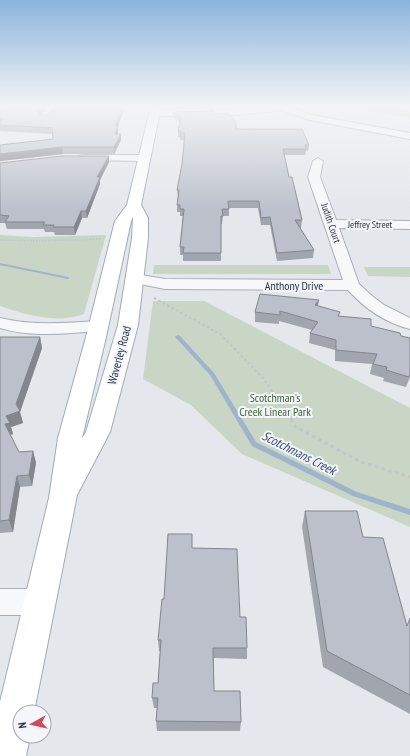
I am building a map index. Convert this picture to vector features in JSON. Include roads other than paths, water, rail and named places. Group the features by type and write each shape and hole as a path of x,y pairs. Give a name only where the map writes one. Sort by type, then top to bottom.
{"main road":[{"name":"Waverley Road","path":"7,756 39,602 63,498 70,438 123,221 134,205 148,141"},
{"name":"Waverley Road","path":"63,498 98,432 127,329 134,285 141,218 134,205"},
{"path":"97,331 127,329"}],"street":[{"path":"71,158 145,158"},
{"name":"Judith Court","path":"318,161 314,177 352,285"},
{"name":"Jeffrey Street","path":"331,224 410,225"},
{"name":"Anthony Drive","path":"134,285 352,285"},
{"path":"352,285 363,298 380,311 410,324"},
{"path":"0,323 8,326 44,330 56,334 97,331"},
{"path":"0,602 39,602"}],"waterway":[{"name":"Scotchmans Creek","path":"0,264 68,278"},
{"name":"Scotchmans Creek","path":"178,337 212,374 254,444 355,494 410,512"}],"park label":[{"name":"Scotchman's Creek Linear Park","path":"275,404"}]}
